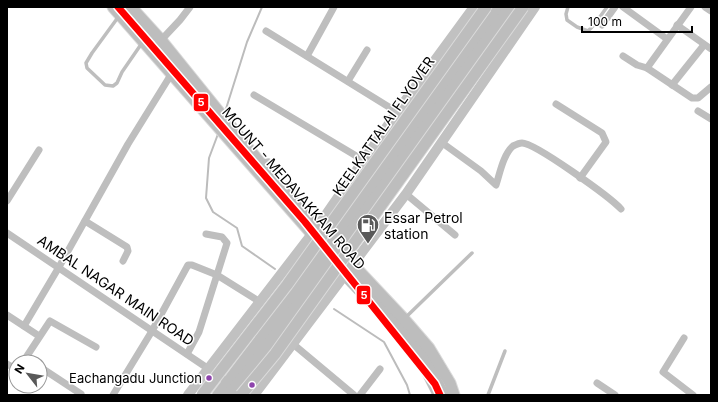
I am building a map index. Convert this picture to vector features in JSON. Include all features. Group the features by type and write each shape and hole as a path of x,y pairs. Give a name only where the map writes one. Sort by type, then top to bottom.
{"main road":[{"name":"MOUNT - MEDAVAKKAM ROAD","path":"131,7 161,40 210,109 315,230"},
{"name":"KEELKATTALAI FLYOVER","path":"202,395 287,285 486,7"},
{"path":"228,395 246,374 500,7"},
{"path":"218,395 332,249 510,7"},
{"path":"241,395 275,354 523,7"},
{"name":"MOUNT - MEDAVAKKAM ROAD","path":"116,11 150,52 210,109"},
{"path":"236,139 260,161 293,200 315,230 332,249 348,272 404,319 429,348 450,383 454,395"},
{"name":"MOUNT - MEDAVAKKAM ROAD","path":"348,272 422,354 444,395"}],"street":[{"path":"150,52 190,7"},
{"path":"307,56 334,7"},
{"path":"188,395 315,230 397,112 474,7"},
{"path":"254,395 406,194 535,7"},
{"path":"602,25 615,7"},
{"path":"623,7 667,39"},
{"path":"705,7 711,11"},
{"path":"647,68 689,8"},
{"path":"677,26 711,49"},
{"path":"266,31 397,112"},
{"path":"672,85 704,45"},
{"path":"348,81 367,50"},
{"path":"622,56 637,65 647,68 696,99 711,87"},
{"path":"24,326 60,267 128,144 172,73"},
{"path":"254,95 363,160"},
{"path":"556,104 602,134 606,142 580,178"},
{"path":"698,111 711,119"},
{"path":"441,142 481,171 496,185 506,156 514,146 522,143 537,149 580,178 621,209"},
{"path":"7,201 39,150"},
{"path":"406,194 455,235"},
{"path":"85,221 127,247 128,251 123,261"},
{"name":"AMBAL NAGAR MAIN ROAD","path":"7,233 60,267 152,331 210,368 228,382"},
{"path":"187,354 199,332 227,243 222,237 206,234"},
{"path":"113,395 152,331 188,265 192,265 217,275 260,302"},
{"path":"7,315 39,336"},
{"path":"30,354 39,336 48,323 53,321 96,348"},
{"path":"684,338 663,372 693,395"},
{"path":"293,344 354,395"},
{"path":"360,395 380,369"},
{"path":"48,373 81,394"},
{"path":"597,383 615,395"}],"lane":[{"path":"568,7 566,14 567,20 577,27 588,31 607,7"},
{"path":"116,11 86,64 87,68 105,85 112,86 117,83 122,72 142,42"},
{"path":"404,319 472,253"},
{"path":"348,272 380,318 419,365 434,395"},
{"path":"488,395 505,351"}],"waterway":[{"path":"225,112 247,42 262,7"},
{"path":"218,134 209,158 206,198 213,212 237,228 242,246 275,269"},
{"path":"334,309 384,342 407,385 410,395"}],"transit line":[{"name":"5","path":"118,7 305,222 435,384 440,395"}],"place":[{"name":"Essar Petrol station","path":"368,244"},
{"name":"Eachangadu Junction","path":"209,378"}]}
